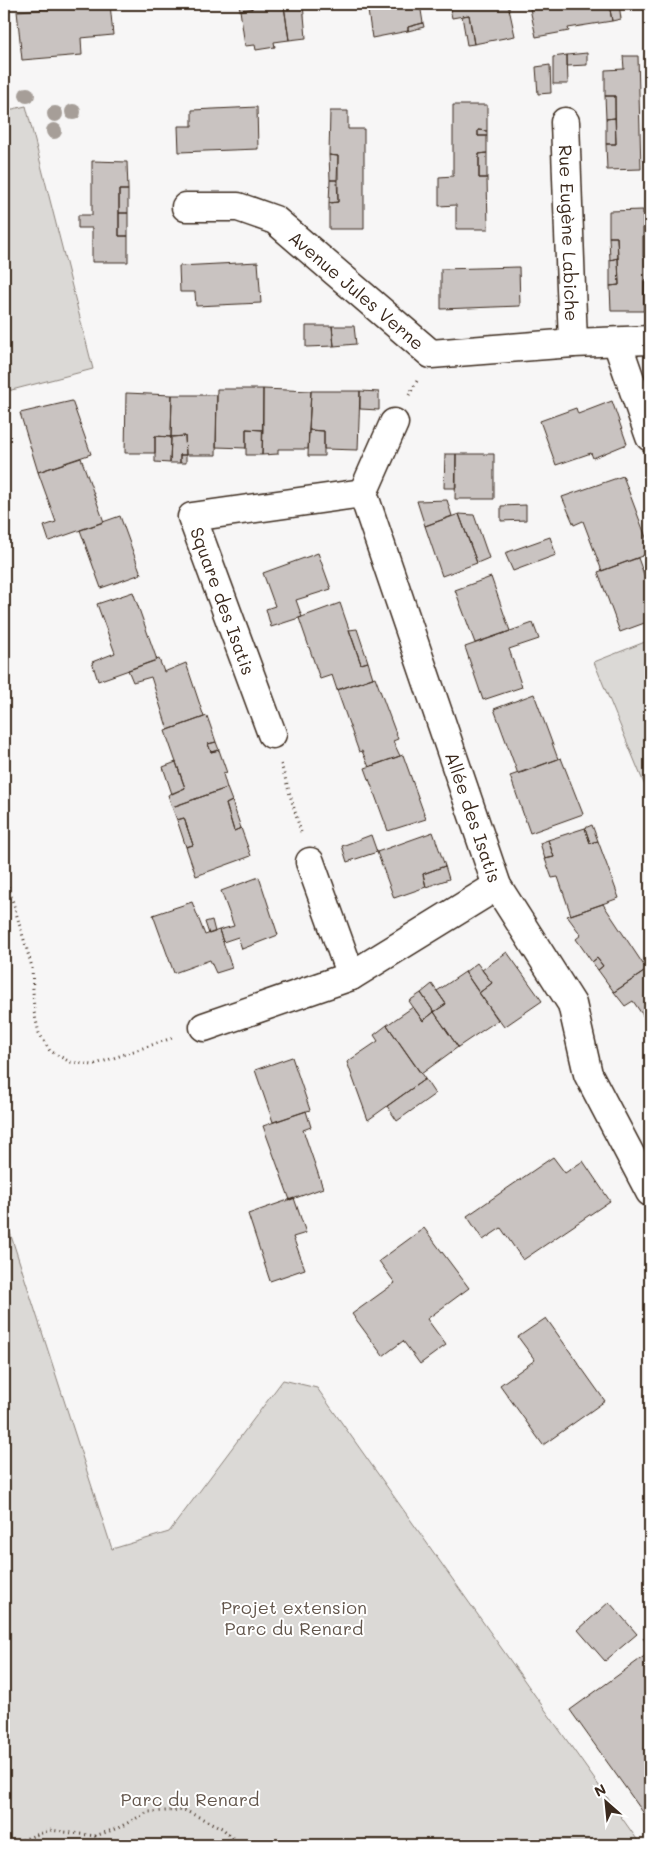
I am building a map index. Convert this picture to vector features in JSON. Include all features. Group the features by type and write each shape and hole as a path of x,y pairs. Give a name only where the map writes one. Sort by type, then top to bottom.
{"street":[{"name":"Rue Eugène Labiche","path":"565,122 573,343"},
{"name":"Avenue Jules Verne","path":"186,207 238,207 275,220 432,354 573,343 650,340"},
{"path":"617,342 650,437"},
{"path":"363,493 394,423"},
{"name":"Square des Isatis","path":"272,734 192,517 363,493"},
{"name":"Allée des Isatis","path":"363,493 497,886 572,1004 588,1074 650,1192"},
{"path":"310,862 351,976"},
{"path":"204,1027 351,976 497,886"}],"path":[{"path":"394,423 432,354"},
{"path":"272,734 310,862"},
{"path":"4,872 32,967 34,1012 39,1033 50,1051 70,1062 93,1065 204,1027"},
{"path":"8,1845 50,1830 95,1836 118,1828 148,1812 184,1810 222,1828 240,1845"},
{"path":"95,1836 104,1845"}],"green space":[{"path":"26,106 93,369 4,392 4,111"},
{"path":"650,640 650,798 594,662"},
{"name":"Projet extension Parc du Renard","path":"4,1214 112,1549 169,1532 283,1380 317,1388 641,1845 4,1845"}],"building":[{"path":"78,4 110,4 113,35 81,38 82,55 22,60 17,11 79,7"},
{"path":"239,4 251,4 252,9 240,10"},
{"path":"251,4 302,4 284,6 289,40 274,42 275,47 256,50 255,45 245,46 240,10 252,9"},
{"path":"303,4 306,38 289,40 284,6"},
{"path":"367,4 420,4 423,23 408,27 408,31 372,38"},
{"path":"449,4 508,4 515,36 474,44 469,15 452,18"},
{"path":"529,4 609,4 612,21 568,28 569,31 536,37"},
{"path":"609,4 619,4 621,19 612,21"},
{"path":"469,15 474,44 467,45 462,16"},
{"path":"423,23 424,27 408,31 408,27"},
{"path":"587,53 587,65 567,66 567,55"},
{"path":"567,55 568,84 553,84 553,57"},
{"path":"623,56 638,56 641,169 607,170 606,144 616,144 615,96 605,96 605,70 624,69"},
{"path":"550,65 551,93 538,94 536,67"},
{"path":"605,96 615,96 615,118 606,119"},
{"path":"453,105 487,105 487,131 478,130 478,136 487,136 487,153 479,154 479,178 487,178 488,229 456,229 456,205 439,206 439,177 453,176"},
{"path":"257,107 258,149 179,152 178,126 192,126 192,110"},
{"path":"330,111 348,111 348,129 364,129 364,229 329,229 329,203 338,202 338,156 329,155"},
{"path":"615,118 616,144 606,144 606,119"},
{"path":"478,130 487,131 487,136 478,136"},
{"path":"487,153 487,178 479,178 479,154"},
{"path":"329,155 338,156 337,180 330,180"},
{"path":"92,161 127,162 128,190 119,190 119,236 128,236 128,262 92,262 92,228 78,228 78,215 92,215"},
{"path":"330,180 337,180 338,202 329,203"},
{"path":"119,190 128,190 128,213 119,213"},
{"path":"643,210 643,257 650,257 650,280 644,280 644,311 611,311 610,286 619,285 617,237 609,237 609,211"},
{"path":"119,213 128,213 128,236 119,236"},
{"path":"609,237 617,237 618,258 610,260"},
{"path":"618,258 619,285 610,286 610,260"},
{"path":"258,262 261,303 196,306 195,292 180,292 179,266"},
{"path":"519,267 520,306 441,309 441,269"},
{"path":"644,280 650,280 650,310 644,311"},
{"path":"306,326 332,326 334,346 306,347"},
{"path":"332,326 354,326 356,344 334,346"},
{"path":"217,389 263,389 263,430 246,429 246,448 216,447"},
{"path":"263,389 311,391 308,449 278,449 278,454 262,455"},
{"path":"311,391 360,391 358,450 324,449 324,431 309,430"},
{"path":"360,391 379,392 379,410 360,409"},
{"path":"126,393 172,395 171,437 155,436 155,453 125,453"},
{"path":"172,395 217,395 216,455 186,455 185,436 171,437"},
{"path":"72,401 91,454 38,472 20,413"},
{"path":"612,401 627,444 593,458 591,453 556,465 540,421 576,408 578,414"},
{"path":"246,429 263,430 262,455 246,455"},
{"path":"309,430 324,431 324,456 308,456"},
{"path":"155,436 171,437 170,463 155,462"},
{"path":"185,436 186,455 180,455 180,463 170,463 171,437"},
{"path":"445,454 456,454 456,488 444,488"},
{"path":"456,454 494,454 494,499 455,499"},
{"path":"180,455 186,455 186,463 180,463"},
{"path":"81,458 104,522 49,541 44,526 56,522 38,472"},
{"path":"623,476 650,548 650,553 602,571 583,521 574,525 562,497"},
{"path":"447,500 452,516 425,526 417,501"},
{"path":"526,505 526,520 501,521 501,506"},
{"path":"459,514 474,515 489,558 477,563"},
{"path":"459,514 477,563 442,576 425,526"},
{"path":"120,516 141,574 101,588 80,530"},
{"path":"550,537 556,555 513,571 505,553"},
{"path":"318,553 331,589 296,600 302,617 271,627 266,609 275,606 263,573"},
{"path":"638,558 646,580 650,582 650,621 620,632 598,572"},
{"path":"491,577 510,631 475,643 455,590"},
{"path":"133,592 157,660 98,681 92,662 115,653 97,604"},
{"path":"340,603 361,664 368,662 373,678 337,690 332,675 320,679 299,618"},
{"path":"533,623 539,639 509,649 522,687 483,700 465,647"},
{"path":"357,629 368,662 361,664 349,630"},
{"path":"159,659 164,672 186,663 204,717 168,730 151,677 133,682 128,670"},
{"path":"375,677 398,739 393,741 400,756 369,767 362,751 359,752 337,690"},
{"path":"534,694 558,759 518,774 494,709"},
{"path":"207,716 216,742 208,744 211,752 219,750 227,773 223,774 227,788 172,807 168,795 185,788 165,731"},
{"path":"216,742 219,750 211,752 208,744"},
{"path":"403,755 426,819 388,831 365,768"},
{"path":"561,758 583,814 530,833 510,776"},
{"path":"176,762 185,788 172,794 163,767"},
{"path":"227,788 232,801 226,804 234,831 241,828 251,856 196,876 186,847 193,845 184,818 177,820 172,807"},
{"path":"232,801 241,828 234,831 226,804"},
{"path":"184,818 193,845 186,847 177,820"},
{"path":"592,825 598,841 590,843 585,828"},
{"path":"585,828 590,843 598,841 619,898 571,915 558,877 552,878 545,859 554,857 548,840"},
{"path":"433,832 445,866 423,874 426,887 394,898 377,852"},
{"path":"371,835 377,852 347,862 342,846"},
{"path":"548,840 554,857 545,859 540,843"},
{"path":"445,866 449,879 426,887 423,874"},
{"path":"259,877 278,935 242,949 238,937 223,942 219,930 234,926 221,891"},
{"path":"192,902 205,935 219,930 232,968 216,973 210,960 174,973 153,915"},
{"path":"603,904 647,970 614,992 598,970 603,966 597,958 592,962 576,939 581,935 567,916"},
{"path":"212,920 215,932 209,934 205,922"},
{"path":"507,952 542,1001 504,1027 479,993 492,983 482,970"},
{"path":"597,958 603,966 598,970 592,962"},
{"path":"477,963 492,983 479,993 465,972"},
{"path":"647,970 650,976 650,1026 633,1001 625,1006 614,992"},
{"path":"465,972 498,1020 458,1047 434,1012 446,1004 437,991"},
{"path":"432,984 446,1004 434,1012 421,993"},
{"path":"421,993 434,1012 423,1021 409,1001"},
{"path":"413,1007 423,1021 434,1012 458,1047 421,1074 387,1025"},
{"path":"387,1025 425,1079 368,1120 347,1062 378,1041 374,1035"},
{"path":"292,1057 310,1110 273,1122 255,1070"},
{"path":"425,1079 435,1094 397,1121 387,1106"},
{"path":"306,1111 311,1127 303,1130 323,1188 290,1200 263,1126"},
{"path":"553,1157 565,1173 583,1161 610,1201 523,1260 501,1228 483,1240 467,1216"},
{"path":"294,1198 306,1233 293,1237 305,1269 270,1281 248,1214"},
{"path":"424,1228 469,1288 427,1319 446,1345 420,1364 403,1341 383,1356 352,1314 395,1283 379,1261"},
{"path":"546,1318 605,1401 543,1445 500,1385 535,1360 518,1337"},
{"path":"609,1602 637,1634 605,1661 578,1630"},
{"path":"650,1632 650,1648 643,1638"},
{"path":"650,1652 650,1822 570,1710"}],"park label":[{"name":"Parc du Renard","path":"190,1799"}]}
